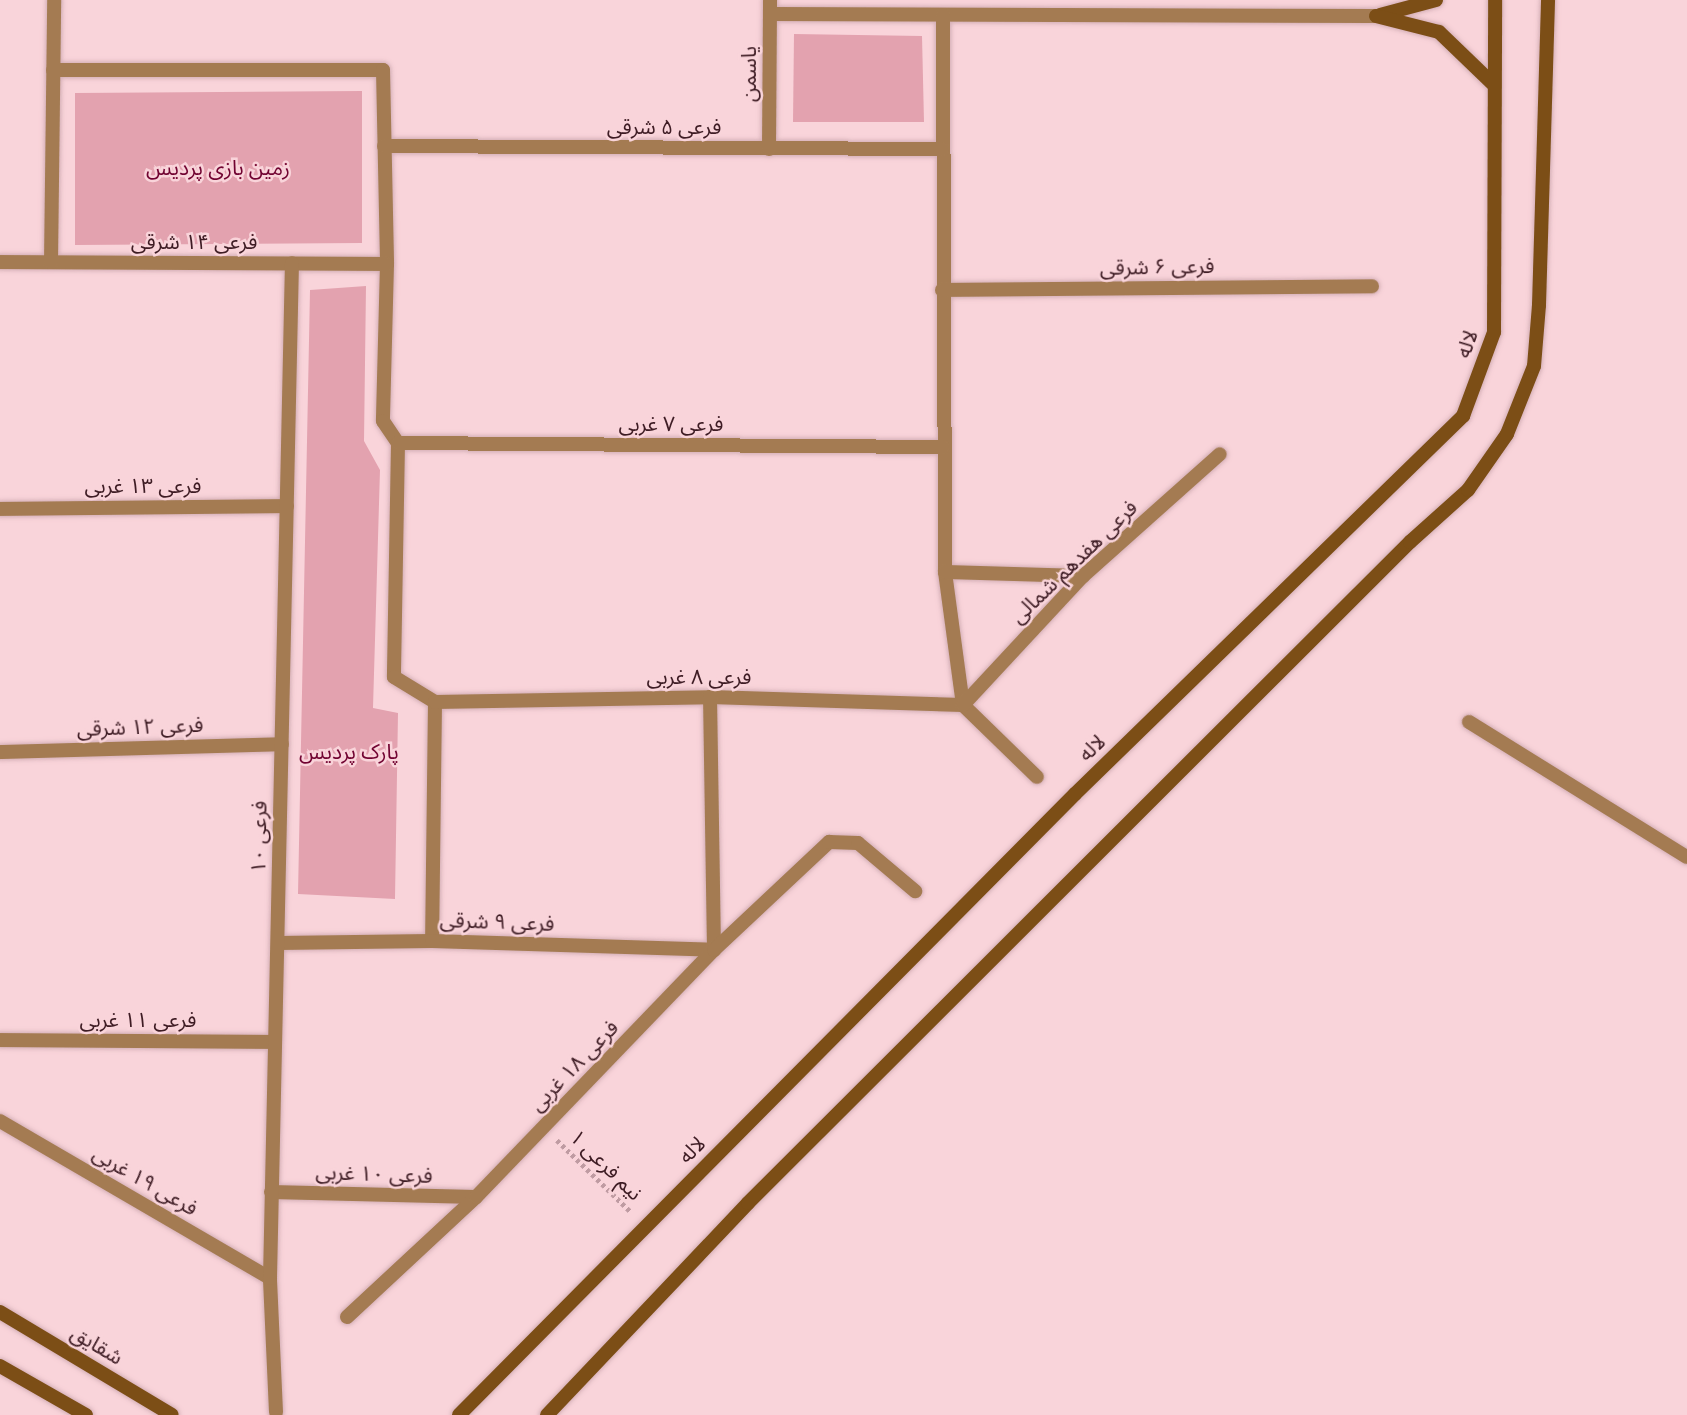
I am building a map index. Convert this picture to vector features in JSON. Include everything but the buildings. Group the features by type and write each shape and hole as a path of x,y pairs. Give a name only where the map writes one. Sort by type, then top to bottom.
{"street":[{"path":"51,262 54,0"},
{"path":"1376,16 1436,0"},
{"name":"لاله","path":"459,1415 1074,794 1463,416 1494,332 1495,0"},
{"path":"547,1415 748,1203 1410,542 1468,490 1507,434 1534,366 1539,305 1548,0"},
{"path":"770,7 943,15 1376,16 1439,32 1493,84"},
{"name":"یاسمن","path":"769,149 770,7"},
{"path":"943,15 944,572 963,705 1037,777"},
{"path":"53,70 383,70 387,264 383,421 398,443 394,677 435,702 432,941"},
{"name":"فرعی ۵ شرقی","path":"384,146 942,149"},
{"name":"فرعی ۱۴ شرقی","path":"0,262 387,264"},
{"name":"فرعی ۱۰","path":"276,1412 270,1278 271,1192 292,263"},
{"name":"فرعی ۶ شرقی","path":"942,290 1372,286"},
{"name":"فرعی ۷ غربی","path":"398,443 943,447"},
{"name":"فرعی هفدهم شمالی","path":"963,705 1083,576 1220,454"},
{"name":"فرعی ۱۳ غربی","path":"0,509 287,506"},
{"path":"944,572 1083,576"},
{"path":"710,697 714,950"},
{"name":"فرعی ۸ غربی","path":"435,702 710,697 963,705"},
{"path":"1469,722 1687,857"},
{"name":"فرعی ۱۲ شرقی","path":"0,752 282,744"},
{"name":"فرعی ۱۸ غربی","path":"347,1317 476,1197 714,950 829,842 858,843 915,891"},
{"name":"فرعی ۹ شرقی","path":"278,943 432,941 714,950"},
{"name":"فرعی ۱۱ غربی","path":"0,1040 275,1042"},
{"name":"فرعی ۱۹ غربی","path":"0,1121 270,1278"},
{"name":"فرعی ۱۰ غربی","path":"271,1192 476,1197"},
{"name":"شقایق","path":"0,1312 172,1415"},
{"path":"0,1366 86,1415"}],"path":[{"name":"نیم فرعی ۱","path":"544,1127 647,1226"}],"green space":[{"path":"794,34 922,36 924,122 793,122"},
{"name":"زمین بازی پردیس","path":"362,91 362,243 75,245 75,93"},
{"name":"پارک پردیس","path":"366,286 364,441 380,470 373,708 398,713 395,899 298,894 310,290"}]}
